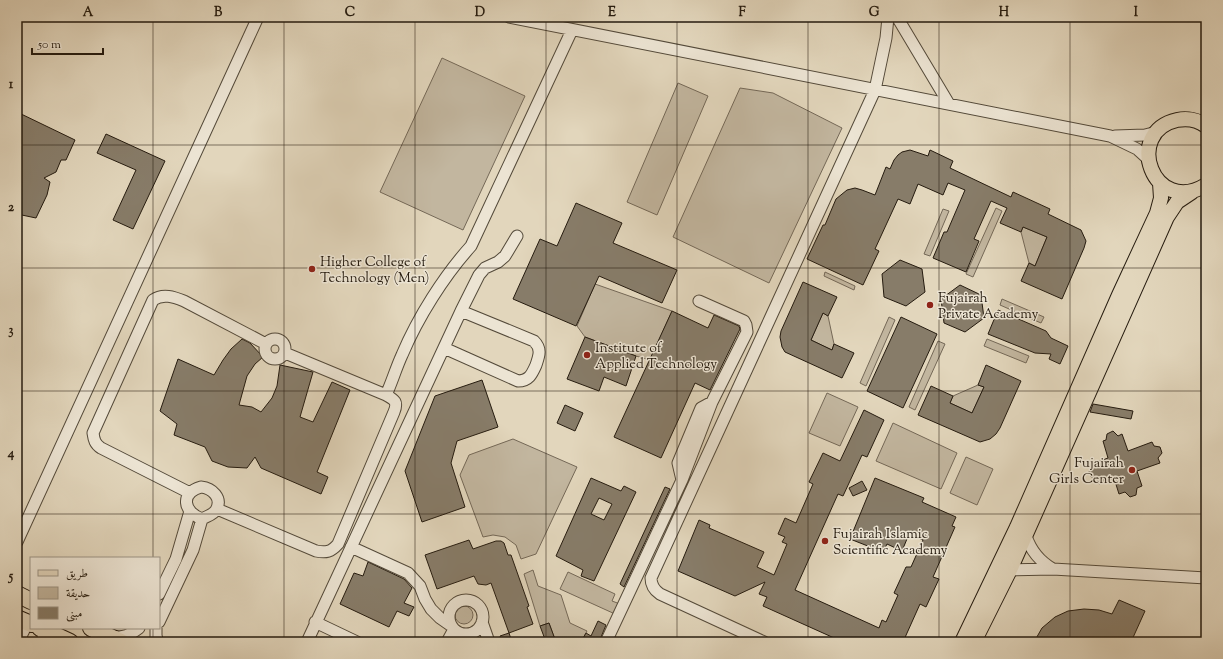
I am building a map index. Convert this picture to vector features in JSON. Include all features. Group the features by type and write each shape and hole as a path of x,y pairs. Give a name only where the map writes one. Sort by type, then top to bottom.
{"highway":[{"path":"17,594 30,600"},
{"path":"39,629 70,642"},
{"path":"93,629 121,642"}],"main road":[{"path":"1192,192 1174,191 1160,183 1152,172 1148,159 1150,145 1157,132 1168,123 1182,120 1197,121 1206,126"},
{"path":"974,642 1004,570 1018,527 1119,295 1157,213 1161,198 1160,183"},
{"path":"962,642 1004,570 1026,536 1167,217 1177,202 1206,185"}],"street":[{"path":"17,542 258,17"},
{"path":"509,17 1110,136 1145,135 1157,132"},
{"path":"764,642 660,594 652,586 651,578 875,90 886,38 888,17"},
{"path":"897,17 949,104"},
{"path":"386,395 402,355 430,303 459,259 471,246 572,30"},
{"path":"1110,136 1137,149 1148,159"},
{"path":"307,642 315,622 479,275 485,268 498,262 505,256 517,236"},
{"path":"190,493 101,448 94,440 93,433 153,300 158,296 174,297 193,305 266,344 271,339 278,339 284,343 286,350 285,353 393,398 395,401 396,406 394,412 338,544 332,550 322,552 316,551 216,509"},
{"path":"606,642 682,480 712,402 747,332 747,327 744,321 699,301"},
{"path":"444,348 518,381 526,379 532,373 540,356 539,348 534,341 461,311"},
{"path":"207,487 217,496 218,502 216,509 211,515 202,519 194,516 190,511 187,506 187,499 194,489 207,487"},
{"path":"171,596 160,593 176,559 190,511"},
{"path":"160,620 193,550 202,519"},
{"path":"1026,536 1028,543 1036,556 1054,569"},
{"path":"351,547 413,577 420,586 425,599 435,614 462,634 484,642"},
{"path":"176,559 187,564"},
{"path":"1004,570 1054,569 1206,578"},
{"path":"425,599 429,603 440,607 452,606"},
{"path":"447,642 452,627 448,620 448,614 452,606 458,601 464,600 474,602 482,611 483,616 480,626 468,636"},
{"path":"315,622 357,642"},
{"path":"482,622 489,642"},
{"path":"18,642 32,629"},
{"path":"106,635 118,638 128,636 138,629"},
{"path":"156,629 158,642"}],"green space":[{"path":"442,58 525,96 463,230 380,192"},
{"path":"678,83 708,96 657,215 627,202"},
{"path":"740,88 773,93 842,128 769,283 673,237"},
{"path":"996,208 1002,211 973,277 966,274"},
{"path":"943,209 949,211 930,256 924,254"},
{"path":"1023,227 1047,237 1035,266 1029,263 1021,232"},
{"path":"825,272 855,286 854,290 824,276"},
{"path":"595,284 672,311 650,360 585,337 577,326"},
{"path":"1002,299 1044,317 1041,323 1000,305"},
{"path":"823,313 828,316 834,344 832,350 811,340"},
{"path":"889,317 895,320 866,386 860,383"},
{"path":"987,339 1029,356 1026,363 984,346"},
{"path":"938,341 945,344 915,410 909,407"},
{"path":"978,385 984,387 972,413 950,403 953,396"},
{"path":"827,393 858,407 840,446 809,433"},
{"path":"893,423 957,453 941,489 876,461"},
{"path":"513,439 577,467 536,554 521,559 516,545 505,537 493,535 483,537 460,475 469,455"},
{"path":"966,457 993,469 977,505 950,493"},
{"path":"533,570 538,586 561,595 570,623 587,631 581,642 556,642 549,623 540,626 524,574"},
{"path":"568,572 615,594 612,601 620,604 615,614 560,589"},
{"path":"464,606 470,609 473,615 470,621 464,624 458,621 455,615 458,609"}],"building":[{"path":"17,112 75,140 66,160 61,160 56,172 44,178 50,182 47,195 36,218 17,214"},
{"path":"106,134 165,161 133,229 113,220 136,170 97,153"},
{"path":"910,150 928,156 930,150 953,161 950,168 1011,197 1013,192 1050,209 1048,214 1081,230 1086,241 1062,299 1021,281 1029,263 1035,266 1047,237 1023,227 1021,232 1000,223 1007,208 991,201 974,239 979,241 966,272 933,258 944,232 947,232 965,190 948,183 943,195 918,184 910,204 898,199 875,249 879,251 863,285 807,259 823,225 825,225 836,199 847,190 855,188 875,195 886,167 890,169 898,155 902,152"},
{"path":"576,203 622,223 613,243 677,270 662,303 599,276 576,326 513,299 540,239 557,246"},
{"path":"900,260 922,269 925,292 906,306 884,297 882,274"},
{"path":"803,282 837,297 828,316 823,313 811,340 832,350 834,344 854,353 842,378 785,352 782,347 780,337 781,331"},
{"path":"960,285 981,295 984,318 965,332 944,323 941,299"},
{"path":"998,310 1046,331 1051,338 1068,346 1060,364 1049,359 1051,354 1035,353 988,334"},
{"path":"672,311 708,328 714,315 739,326 740,329 710,390 695,383 661,458 614,437"},
{"path":"901,317 937,334 903,408 867,391"},
{"path":"585,337 636,356 626,386 604,377 599,391 567,379"},
{"path":"242,339 250,343 263,357 255,364 247,376 239,405 252,407 261,412 272,398 277,386 280,365 313,372 300,417 313,422 332,382 350,390 317,472 328,477 321,494 261,468 255,457 247,468 228,467 212,461 205,447 174,435 177,424 160,411 178,359 214,375 231,349"},
{"path":"986,365 1021,381 1000,428 990,439 980,442 918,415 931,386 953,396 950,403 972,413 984,387 978,385"},
{"path":"482,380 498,427 457,441 451,463 465,507 422,522 405,471 435,396"},
{"path":"1093,404 1133,411 1131,419 1090,412"},
{"path":"565,405 583,413 575,431 557,423"},
{"path":"864,410 884,420 867,457 862,455 843,496 838,494 795,590 879,628 882,620 886,622 898,595 894,593 906,567 911,567 923,540 909,534 902,551 887,544 883,552 850,539 875,478 924,498 922,502 956,517 952,526 955,527 933,577 939,579 926,607 920,604 903,642 843,642 763,606 767,597 759,594 765,582 735,596 678,571 699,520 710,525 709,528 764,552 757,567 774,575 787,544 782,542 785,537 778,534 785,518 796,523 813,484 809,482 823,453 840,461"},
{"path":"1113,431 1118,436 1122,434 1128,451 1152,442 1154,446 1160,447 1162,453 1158,458 1160,463 1137,471 1142,486 1137,488 1136,495 1130,497 1125,492 1119,494 1114,478 1099,484 1097,479 1091,477 1089,471 1093,467 1092,464 1108,458 1103,441 1106,440 1107,434"},
{"path":"591,478 621,491 624,486 636,492 594,581 581,576 583,570 556,556","holes":["599,498 612,504 604,520 591,514"]},
{"path":"862,481 867,490 853,496 849,488"},
{"path":"665,487 670,489 624,587 620,584"},
{"path":"469,540 473,549 496,541 501,541 504,543 508,555 511,555 529,606 527,607 533,624 509,633 491,583 486,585 478,584 474,576 437,589 425,555"},
{"path":"368,562 404,579 412,588 404,603 414,607 409,616 397,611 389,627 340,604 354,573 363,576"},
{"path":"1119,600 1145,611 1131,642 1034,642 1042,628 1055,617 1068,611 1084,609 1099,610 1112,614"},
{"path":"598,621 606,625 599,642 581,642 586,633 591,636"},
{"path":"549,623 556,642 546,642 540,626"},
{"path":"509,633 512,642 502,642 500,636"}],"place":[{"name":"Higher College of Technology (Men)","path":"312,269"},
{"name":"Fujairah Private Academy","path":"930,305"},
{"name":"Institute of Applied Technology","path":"587,355"},
{"name":"Fujairah Girls Center","path":"1132,470"},
{"name":"Fujairah Islamic Scientific Academy","path":"825,541"}]}
